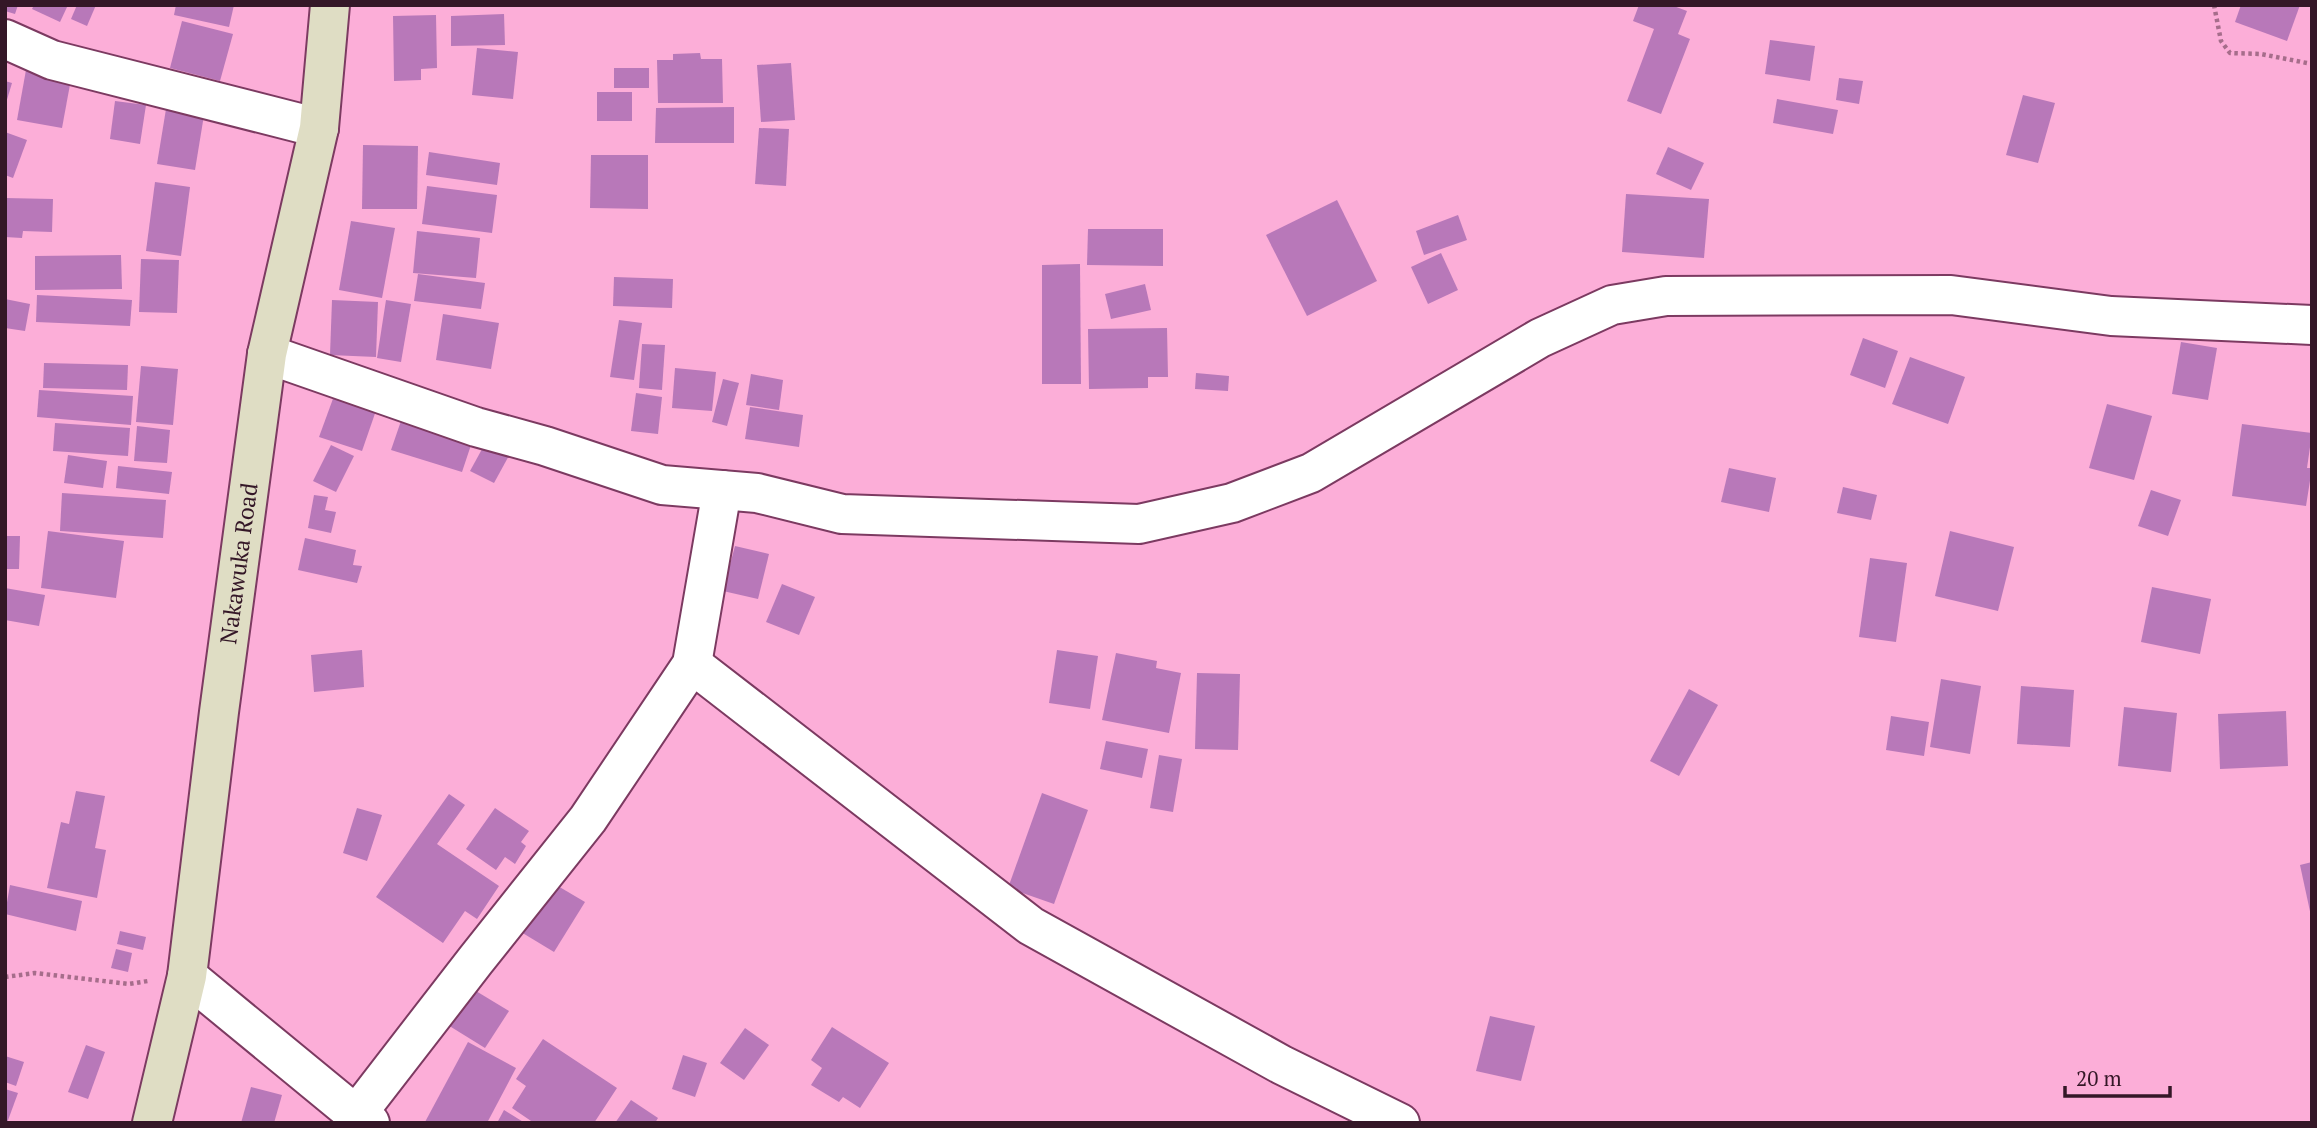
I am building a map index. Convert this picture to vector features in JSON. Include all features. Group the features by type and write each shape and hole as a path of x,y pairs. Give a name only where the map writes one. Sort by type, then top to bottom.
{"main road":[{"name":"Nakawuka Road","path":"152,1123 187,976 219,712 268,354 319,128 330,5"}],"street":[{"path":"5,39 52,60 319,128"},
{"path":"268,354 476,427 545,446 662,485 757,493 842,514 1139,524 1232,503 1311,472 1540,338 1612,305 1666,296 1951,295 2110,316 2312,325"},
{"path":"187,976 363,1119 475,961 588,819 692,664 722,490"},
{"path":"692,664 1031,926 1282,1065 1400,1123"}],"path":[{"path":"2214,5 2221,41 2230,53 2261,54 2312,64"},
{"path":"5,978 35,973 129,984 187,976"}],"building":[{"path":"5,5 18,5 15,14 5,11"},
{"path":"34,5 68,5 60,22 32,9"},
{"path":"77,5 96,5 87,26 71,19"},
{"path":"176,5 234,5 229,27 174,15"},
{"path":"1639,5 1671,5 1687,11 1678,34 1690,39 1661,114 1627,101 1654,29 1633,21"},
{"path":"2241,5 2300,5 2287,41 2235,22"},
{"path":"504,14 505,45 451,46 451,16"},
{"path":"436,15 437,68 421,69 421,80 394,81 393,16"},
{"path":"182,21 233,34 220,81 170,68"},
{"path":"1770,40 1815,46 1810,81 1765,74"},
{"path":"477,48 518,52 513,99 472,95"},
{"path":"700,53 701,59 722,59 723,103 658,103 657,60 673,60 673,54"},
{"path":"791,63 795,120 761,122 757,65"},
{"path":"614,68 649,68 649,88 614,88"},
{"path":"26,70 71,79 62,128 17,120"},
{"path":"1839,78 1863,81 1859,104 1836,100"},
{"path":"5,81 12,83 6,103 5,103"},
{"path":"597,92 632,92 632,121 597,121"},
{"path":"2023,95 2055,103 2038,163 2006,155"},
{"path":"1777,99 1838,110 1833,134 1773,123"},
{"path":"115,101 146,105 140,144 110,139"},
{"path":"167,103 205,109 195,170 157,164"},
{"path":"734,107 734,143 655,143 656,108"},
{"path":"759,128 789,129 786,186 755,184"},
{"path":"5,132 27,140 13,178 5,175"},
{"path":"363,145 418,146 417,209 362,209"},
{"path":"1668,147 1704,163 1691,190 1656,174"},
{"path":"429,152 500,163 497,185 426,175"},
{"path":"591,155 648,155 648,209 590,208"},
{"path":"155,182 190,187 181,256 146,251"},
{"path":"427,186 497,195 492,233 422,224"},
{"path":"1626,194 1709,199 1704,258 1622,252"},
{"path":"5,198 53,199 52,232 23,231 22,238 5,237"},
{"path":"1337,200 1377,281 1307,316 1266,235"},
{"path":"1458,215 1467,240 1424,255 1416,231"},
{"path":"351,221 395,228 382,298 339,290"},
{"path":"1088,229 1163,229 1163,266 1087,265"},
{"path":"417,231 480,238 476,278 413,273"},
{"path":"1441,253 1458,290 1428,304 1411,267"},
{"path":"121,255 122,289 35,290 35,256"},
{"path":"141,259 179,260 177,313 139,312"},
{"path":"1080,264 1081,384 1042,384 1042,265"},
{"path":"418,274 485,283 481,309 414,301"},
{"path":"614,277 673,279 672,308 613,306"},
{"path":"1145,284 1151,310 1111,319 1105,294"},
{"path":"37,295 132,300 130,326 36,322"},
{"path":"5,299 30,304 25,331 5,328"},
{"path":"332,300 378,302 376,357 330,355"},
{"path":"386,300 411,304 401,362 377,358"},
{"path":"443,314 499,323 491,369 436,360"},
{"path":"619,320 642,323 634,380 610,377"},
{"path":"1167,328 1168,377 1148,377 1148,388 1089,389 1088,329"},
{"path":"1863,338 1898,351 1885,388 1850,375"},
{"path":"2181,342 2217,348 2208,400 2172,394"},
{"path":"642,344 665,345 662,390 639,388"},
{"path":"1910,357 1965,377 1948,424 1892,404"},
{"path":"44,363 128,365 127,390 43,388"},
{"path":"141,366 178,369 173,425 136,422"},
{"path":"675,368 716,372 712,411 672,408"},
{"path":"1196,373 1229,376 1228,391 1195,389"},
{"path":"751,374 783,380 779,410 746,405"},
{"path":"723,379 739,383 727,426 712,422"},
{"path":"338,385 380,399 362,451 319,437"},
{"path":"39,390 133,396 131,425 37,417"},
{"path":"636,393 662,397 658,434 631,431"},
{"path":"2107,404 2152,416 2134,480 2089,468"},
{"path":"750,407 803,415 799,447 745,439"},
{"path":"402,418 473,439 462,472 391,450"},
{"path":"55,423 130,428 128,456 53,451"},
{"path":"2242,424 2312,433 2307,468 2312,468 2306,506 2232,496"},
{"path":"137,426 170,430 167,463 134,461"},
{"path":"487,440 511,452 494,483 470,471"},
{"path":"331,445 354,456 336,492 313,481"},
{"path":"68,455 107,461 103,488 64,483"},
{"path":"118,466 172,472 169,494 116,488"},
{"path":"1729,468 1776,478 1769,512 1721,502"},
{"path":"1843,487 1877,495 1871,520 1837,513"},
{"path":"2151,490 2181,500 2168,536 2138,526"},
{"path":"62,493 166,500 163,538 60,531"},
{"path":"314,495 328,497 325,510 336,512 331,533 308,528"},
{"path":"48,531 124,541 116,598 41,588"},
{"path":"1950,531 2014,547 1998,611 1935,596"},
{"path":"5,536 20,536 19,569 5,569"},
{"path":"305,538 356,550 353,565 362,566 357,583 298,570"},
{"path":"735,546 769,554 758,599 723,591"},
{"path":"1870,558 1907,563 1896,642 1859,637"},
{"path":"782,584 815,597 799,635 766,622"},
{"path":"2152,587 2211,599 2200,654 2141,642"},
{"path":"5,588 45,595 39,626 5,620"},
{"path":"362,650 364,687 314,692 311,655"},
{"path":"1057,650 1098,656 1090,709 1049,703"},
{"path":"1116,653 1157,661 1156,668 1181,673 1169,733 1102,720"},
{"path":"1197,673 1240,674 1238,750 1195,749"},
{"path":"1941,679 1981,686 1970,754 1930,747"},
{"path":"2021,686 2074,690 2070,747 2017,744"},
{"path":"1689,689 1718,705 1679,776 1650,761"},
{"path":"2124,707 2177,713 2171,772 2118,766"},
{"path":"2286,711 2288,766 2220,769 2218,714"},
{"path":"1891,716 1929,722 1924,756 1886,750"},
{"path":"1106,741 1148,749 1142,778 1100,769"},
{"path":"1159,755 1182,759 1173,812 1150,808"},
{"path":"76,791 105,796 95,848 106,850 97,898 47,888 61,822 69,824"},
{"path":"1042,793 1088,810 1054,904 1008,888"},
{"path":"449,794 465,805 437,844 499,886 477,919 465,911 443,943 376,897"},
{"path":"357,808 382,815 367,861 343,853"},
{"path":"495,808 529,831 521,842 526,846 515,864 505,857 496,870 466,849"},
{"path":"2312,862 2312,916 2311,916 2300,865"},
{"path":"546,879 585,902 554,952 516,929"},
{"path":"10,885 82,901 76,931 5,914"},
{"path":"120,931 146,937 143,950 117,944"},
{"path":"116,949 132,953 128,972 111,968"},
{"path":"466,985 509,1011 485,1048 443,1022"},
{"path":"1490,1016 1535,1026 1521,1081 1476,1071"},
{"path":"832,1027 889,1063 860,1108 843,1097 839,1102 811,1085 822,1068 811,1060"},
{"path":"745,1028 769,1045 744,1080 720,1063"},
{"path":"543,1039 617,1088 594,1123 534,1123 512,1108 526,1086 516,1079"},
{"path":"468,1042 516,1068 487,1123 425,1122"},
{"path":"86,1045 105,1052 88,1099 68,1092"},
{"path":"683,1055 707,1063 695,1097 672,1089"},
{"path":"5,1056 24,1062 16,1086 5,1082"},
{"path":"251,1087 282,1095 274,1123 241,1123"},
{"path":"5,1089 18,1093 7,1123 5,1123"},
{"path":"631,1100 658,1118 655,1123 615,1123"},
{"path":"504,1110 525,1123 497,1123"}]}
